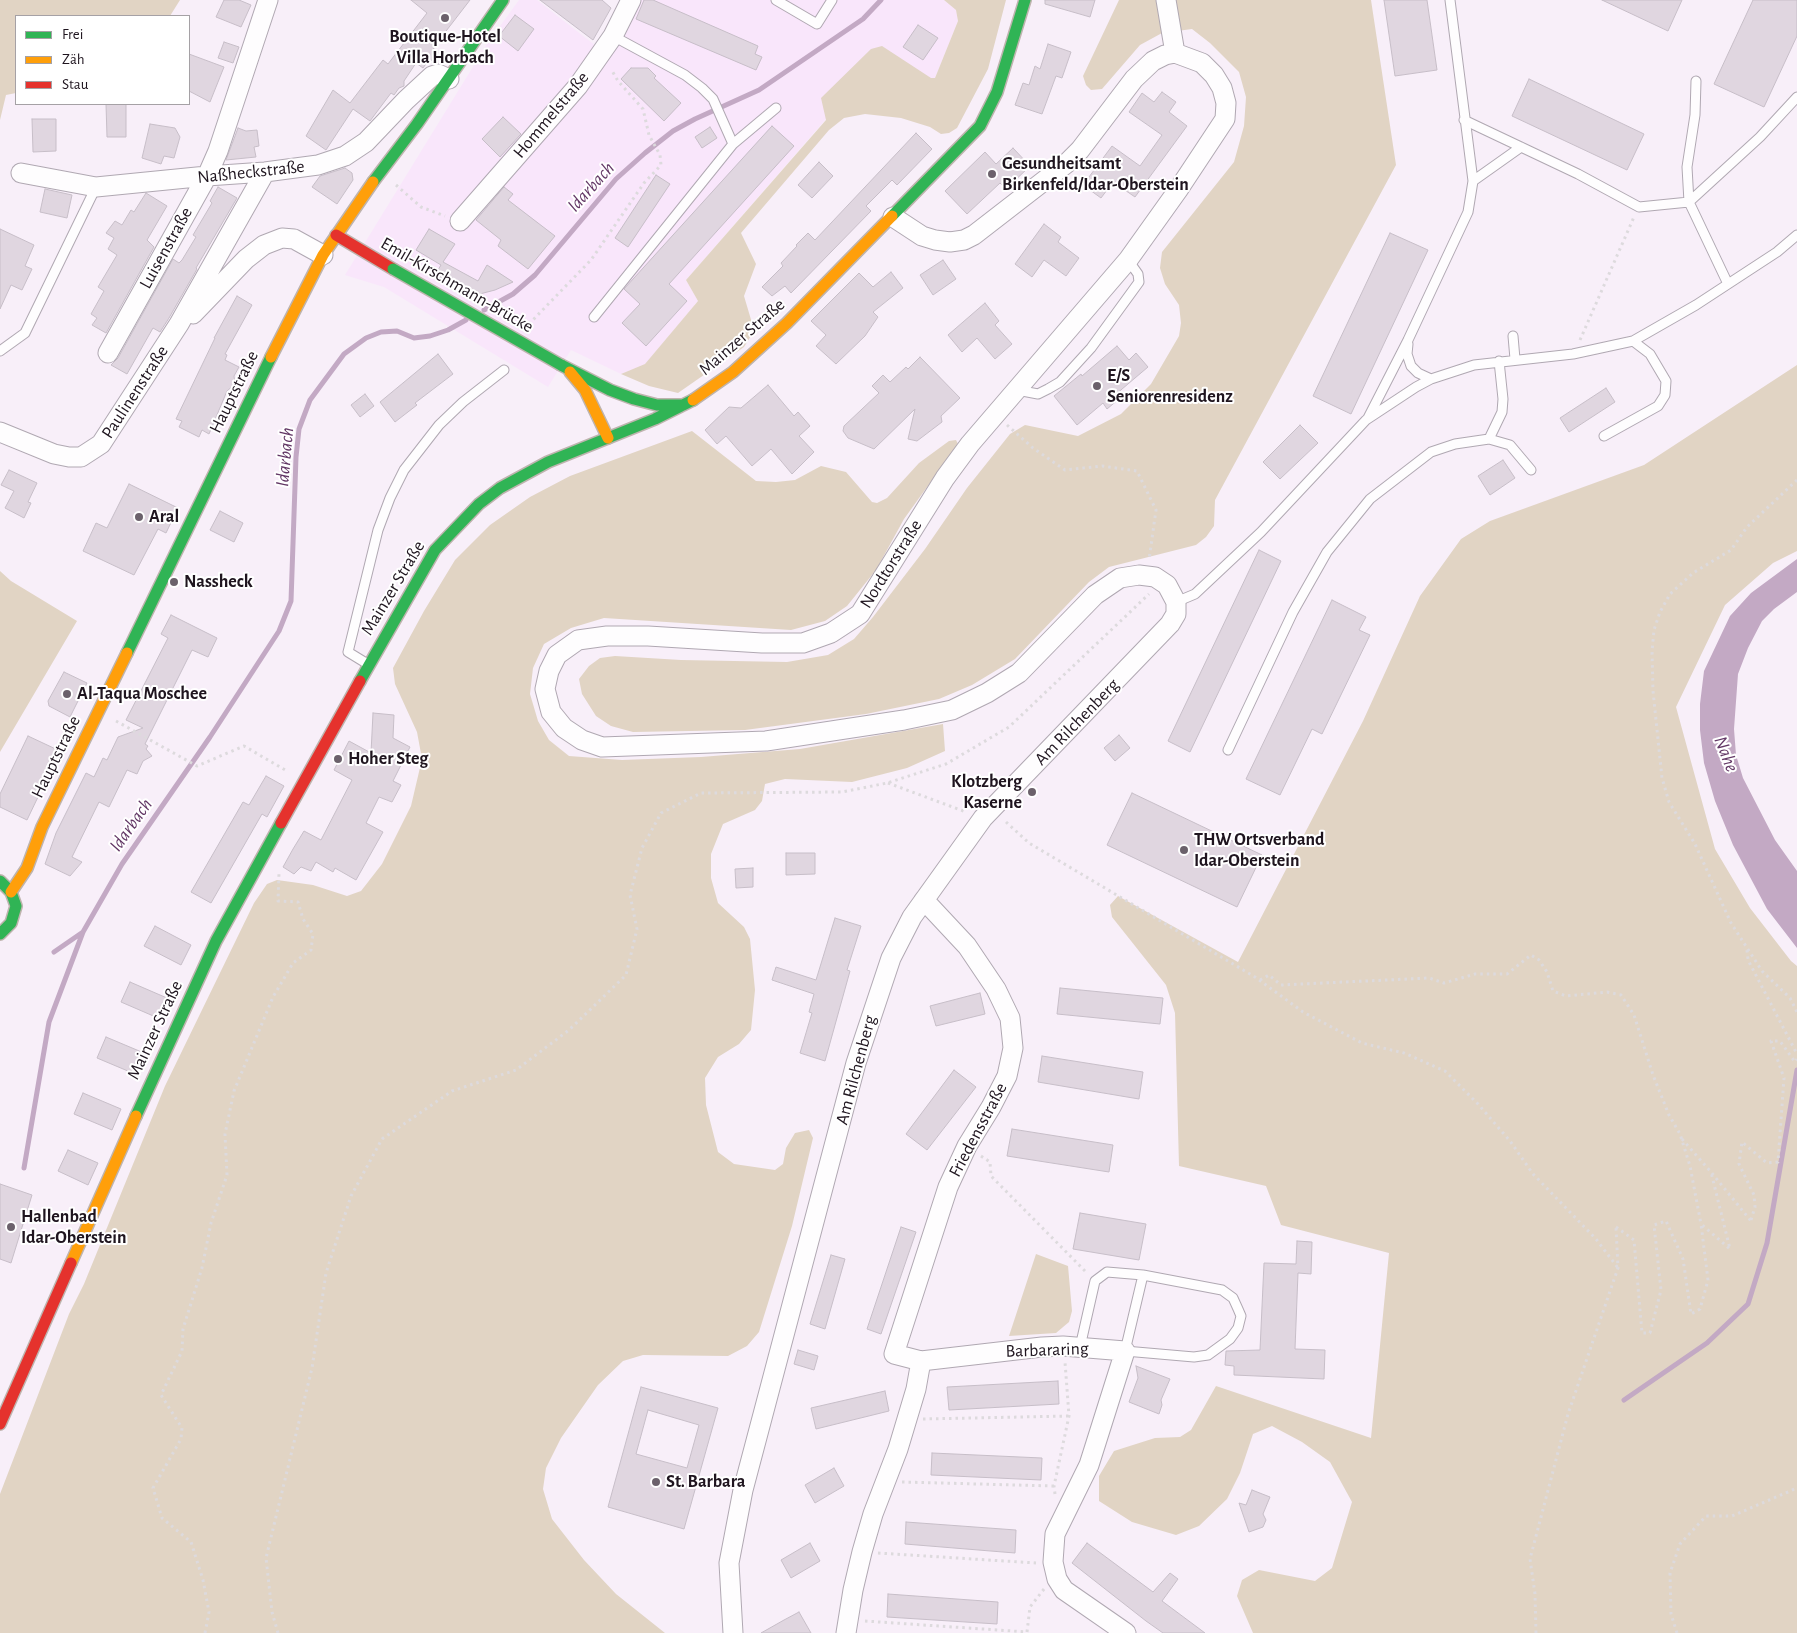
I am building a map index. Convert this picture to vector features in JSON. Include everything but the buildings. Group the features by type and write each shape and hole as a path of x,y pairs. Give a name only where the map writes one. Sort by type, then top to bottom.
{"main road":[{"name":"Hauptstraße","path":"12,892 27,868 42,827 304,289 323,255 380,172 449,79 503,0"},
{"name":"Mainzer Straße","path":"0,1424 170,1038 216,940 425,564 449,534 479,504 500,488 529,471 683,405 714,387 734,372 787,323 972,136 986,118 997,92 1025,0"},
{"name":"Emil-Kirschmann-Brücke","path":"336,236 561,365 610,390 657,405 683,405"},
{"name":"Emil-Kirschmann-Brücke","path":"561,365 572,374 585,390 608,438"},
{"path":"610,390 618,404"},
{"path":"608,438 619,420"},
{"name":"Hauptstraße","path":"20,851 42,827"},
{"path":"0,881 12,892 16,906 14,917 9,926 0,934"}],"street":[{"name":"Luisenstraße","path":"108,352 208,176 268,0"},
{"name":"Hommelstraße","path":"460,221 578,86 608,43 631,0"},
{"path":"892,217 922,236 950,242 964,240 974,235 1067,163 1134,79 1153,61 1165,54 1176,53 1166,0"},
{"name":"Nordtorstraße","path":"1155,578 1120,578 1105,587 1085,604 1019,673 987,693 952,710 904,720 766,740 602,747 582,740 564,728 551,712 545,689 549,671 557,655 578,640 606,636 648,636 762,643 803,642 831,633 860,614 945,478 995,414 1128,260 1225,118 1226,103 1222,88 1214,75 1202,63 1176,53"},
{"name":"Naßheckstraße","path":"21,173 96,187 265,172 318,165 345,156 366,142 425,82 438,74 449,79"},
{"name":"Paulinenstraße","path":"0,432 54,454 69,458 81,457 101,444 179,324 265,172"},
{"name":"Paulinenstraße","path":"179,324 193,314 246,259 264,245 282,238 294,239 323,255"},
{"path":"1155,578 1171,590 1176,602"},
{"name":"Am Rilchenberg","path":"733,1633 729,1562 743,1490 871,1013 891,958 912,918 983,818 1170,624 1176,614 1176,602"},
{"name":"Friedensstraße","path":"921,1361 894,1354 934,1224 956,1167 992,1107 1007,1076 1013,1048 1010,1018 996,989 967,946 924,900"},
{"name":"Barbararing","path":"921,1361 1072,1347 1125,1351"},
{"path":"1125,1351 1089,1465 1055,1534 1055,1571 1064,1590 1126,1633"},
{"path":"847,1627 862,1552 907,1420 921,1361"}],"lane":[{"path":"776,0 817,24 832,0"},
{"path":"1366,420 1408,340 1468,212 1473,181 1450,0"},
{"path":"608,43 685,75 713,99 733,144"},
{"path":"1696,81 1695,115 1687,167 1689,202 1728,284"},
{"path":"1464,120 1639,207 1689,202 1760,137 1797,98"},
{"path":"594,316 733,144 776,108"},
{"path":"1473,181 1521,147"},
{"path":"0,351 25,333 96,187"},
{"path":"1176,602 1195,594 1261,532 1366,420 1431,379 1474,365 1574,354 1633,341 1728,284 1776,252 1797,235"},
{"path":"1017,390 1038,394 1048,389 1060,382 1091,348 1139,282 1138,274 1128,260"},
{"path":"1514,336 1515,359"},
{"path":"1408,340 1407,354 1411,366 1418,373 1431,379"},
{"path":"1604,436 1658,406 1665,395 1666,381 1650,354 1633,341"},
{"path":"1489,439 1502,412 1503,399 1499,361"},
{"name":"Mainzer Straße","path":"368,664 348,652 378,530 390,498 404,470 439,425 463,402 504,370"},
{"path":"1228,750 1293,612 1328,552 1370,499 1431,452 1455,444 1489,439 1510,445 1530,470"},
{"path":"1072,1347 1094,1280 1107,1272 1143,1275 1222,1290 1232,1298 1241,1316 1238,1328 1230,1339 1208,1355 1194,1357 1125,1351 1143,1275"}],"path":[{"path":"524,330 591,260 644,184 661,165 660,155 650,137 643,109 618,81 608,43"},
{"path":"380,172 421,207 460,221"},
{"path":"1574,354 1639,207"},
{"path":"278,1633 272,1612 266,1558 312,1368 326,1273 350,1196 382,1139 452,1091 516,1070 569,1030 626,975 637,929 630,895 642,848 661,813 700,793 842,792 887,783 946,764 1009,727 1137,607 1155,578 1156,510 1137,471 1102,466 1065,470 1032,448 995,414"},
{"path":"1797,480 1747,527 1731,550 1693,573 1670,594 1660,612 1654,630 1653,691 1662,778 1669,802 1695,844 1731,923 1762,971 1790,998 1797,1012"},
{"path":"98,711 197,766 244,746 304,781"},
{"path":"887,783 983,818"},
{"path":"1006,822 1029,843 1075,868 1260,980 1303,1012 1362,1043 1404,1053 1445,1071 1478,1104 1510,1141 1533,1174 1596,1239 1618,1268"},
{"path":"205,1633 209,1612 203,1580 191,1542 162,1518 153,1488 181,1439 182,1428 161,1395 182,1351 184,1329 202,1268 211,1224 227,1175 225,1134 234,1091 273,996 293,963 311,950 313,934 303,919 298,902 278,901 279,869 262,860"},
{"path":"1746,947 1748,960 1797,1054"},
{"path":"1260,980 1269,975 1281,985 1429,978 1444,983 1475,974 1507,974 1531,955 1539,960 1547,972 1553,991 1566,996 1607,992 1621,995 1634,1015 1668,1115 1682,1139 1712,1172 1751,1221 1755,1207 1754,1195 1739,1164 1742,1142 1767,1163 1778,1162 1784,1078 1771,1041 1780,1041 1794,1062 1797,1059"},
{"path":"1536,1633 1535,1594 1530,1559 1568,1414 1618,1268 1616,1227 1634,1240 1642,1333 1650,1333 1661,1290 1654,1225 1666,1221 1684,1259 1691,1314 1700,1309 1708,1280 1690,1166 1682,1139"},
{"path":"967,1146 990,1162 992,1176 1094,1280"},
{"path":"1700,1224 1730,1249 1712,1172"},
{"path":"1055,1496 1054,1486 1069,1416 1072,1347"},
{"path":"907,1420 1069,1416"},
{"path":"887,1481 1054,1486"},
{"path":"1677,1633 1671,1614 1670,1573 1680,1544 1706,1516 1732,1516 1797,1488"},
{"path":"847,1627 1027,1632 1030,1607 1055,1571 1016,1562 862,1552"}],"shaded area":[{"path":"0,0 180,0 171,15 15,15 15,93 6,95 0,120"},
{"path":"519,0 537,0 596,46 640,0 944,0 956,10 958,21 935,78 826,119 686,280 698,301 645,365 621,374 571,350 548,387 384,287 345,275 487,44"},
{"path":"944,0 1006,0 988,69 957,128 949,133 941,134 930,127 901,118 865,114 844,118 829,130 741,233 756,264 744,296 752,323 756,328 744,347 678,393 649,386 621,374 645,364 698,301 686,280 826,120 821,98 871,49 882,46 931,78 935,78 958,21 956,10"},
{"path":"1119,0 1371,0 1396,165 1215,500 1214,526 1206,537 1196,545 1109,567 1089,582 1015,659 972,685 939,699 866,714 745,730 633,732 611,726 596,716 582,694 579,679 589,666 600,658 615,656 681,660 787,662 828,655 854,639 873,617 925,549 967,488 1010,434 1025,425 1078,436 1121,414 1151,384 1179,336 1181,323 1179,305 1165,284 1160,268 1162,252 1234,162 1244,126 1246,97 1239,72 1210,43 1192,29 1162,33 1140,45 1102,89 1091,90 1086,85 1083,76"},
{"path":"1797,365 1797,551 1773,563 1725,605 1676,707 1715,849 1750,908 1791,961 1797,966 1797,1633 1253,1633 1237,1596 1242,1580 1259,1570 1315,1581 1332,1568 1352,1502 1330,1462 1302,1442 1272,1426 1253,1434 1240,1473 1227,1499 1199,1526 1176,1535 1132,1522 1099,1501 1099,1476 1114,1451 1155,1438 1180,1437 1191,1430 1216,1386 1371,1438 1389,1253 1281,1225 1266,1186 1179,1166 1175,1013 1166,985 1112,917 1110,905 1118,896 1238,962 1363,721 1420,596 1461,539 1490,521 1644,465"},
{"path":"692,431 756,481 776,482 795,480 821,466 846,472 872,502 877,503 887,498 919,463 949,441 956,440 958,444 904,519 876,570 847,606 825,621 791,630 604,618 571,628 544,644 533,668 530,694 538,721 549,740 569,756 622,760 701,757 800,749 943,724 945,751 907,768 852,782 785,779 765,784 762,801 755,810 723,824 711,854 711,878 718,903 744,927 750,939 755,990 751,1030 739,1044 718,1057 705,1078 706,1105 718,1152 734,1164 775,1170 783,1164 786,1148 795,1133 809,1130 813,1138 792,1226 759,1332 747,1346 728,1356 643,1355 623,1361 598,1385 561,1438 546,1468 543,1489 552,1519 584,1560 616,1594 665,1633 0,1633 0,1494 69,1314 84,1284 165,1086 254,903 267,884 277,880 313,885 347,896 361,891 382,864 411,806 422,759 417,732 395,684 393,668 455,560 490,525 530,497 570,476"},
{"path":"0,571 11,581 77,621 0,752"},
{"path":"1036,1254 1068,1266 1072,1311 1069,1322 1056,1333 1009,1336"}],"water":[{"name":"Nahe","path":"1797,559 1797,592 1774,609 1762,621 1748,648 1738,674 1734,729 1736,755 1743,778 1775,840 1797,871 1797,948 1767,909 1733,845 1715,801 1704,763 1700,730 1700,704 1704,671 1730,616 1751,593"}],"waterway":[{"name":"Idarbach","path":"484,310 513,294 535,275 616,179 673,131 759,90 863,19 881,0"},
{"name":"Idarbach","path":"24,1168 49,1022 83,932 122,864 210,737 279,631 291,601 296,457 299,429 310,400 344,354 366,338 381,332 397,331 414,338 430,336 448,330 466,320"},
{"path":"54,952 83,932"},
{"path":"1624,1400 1707,1343 1748,1304 1767,1243 1797,1070"}],"traffic: fast":[{"path":"373,182 417,124 503,0"},
{"path":"892,216 980,126 997,92 1025,0"},
{"path":"393,269 561,365"},
{"path":"127,653 271,357"},
{"path":"561,365 610,390 634,399 657,405 683,405"},
{"path":"360,681 435,550 479,504 500,488 548,462 655,419 693,400"},
{"path":"136,1116 216,941 281,823"},
{"path":"0,881 11,892 16,906 11,923 0,934"}],"traffic: slow":[{"path":"271,357 323,255 373,182"},
{"path":"693,400 733,372 787,323 892,216"},
{"path":"570,372 585,390 608,438"},
{"path":"11,892 27,868 42,827 127,653"},
{"path":"71,1263 136,1116"}],"traffic: jam":[{"path":"336,235 393,269"},
{"path":"281,823 360,681"},
{"path":"0,1424 71,1263"}],"place":[{"name":"Boutique-Hotel Villa Horbach","path":"445,18"},
{"name":"Gesundheitsamt Birkenfeld/Idar-Oberstein","path":"992,174"},
{"name":"E/S Seniorenresidenz","path":"1097,386"},
{"name":"Aral","path":"139,517"},
{"name":"Nassheck","path":"174,582"},
{"name":"Al-Taqua Moschee","path":"67,694"},
{"name":"Hoher Steg","path":"338,759"},
{"name":"Klotzberg Kaserne","path":"1032,792"},
{"name":"THW Ortsverband Idar-Oberstein","path":"1184,850"},
{"name":"Hallenbad Idar-Oberstein","path":"11,1227"},
{"name":"St. Barbara","path":"656,1482"}]}
